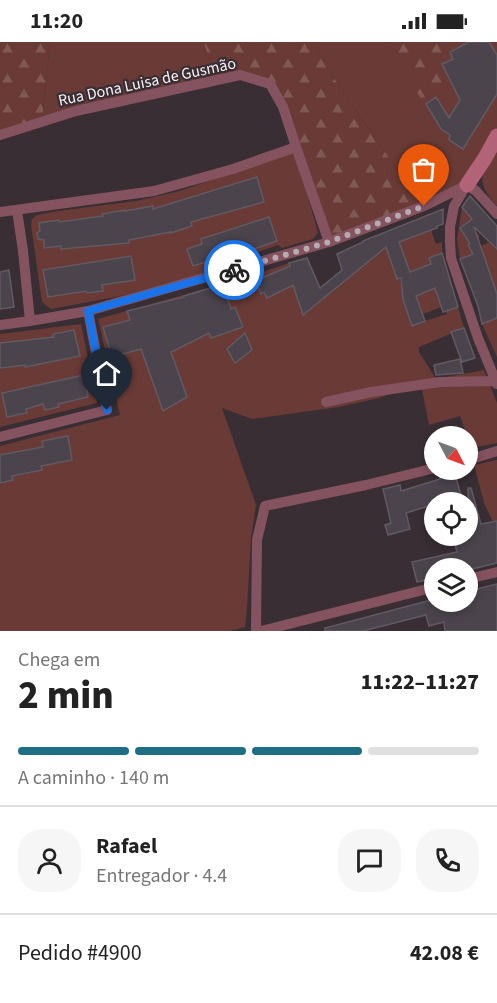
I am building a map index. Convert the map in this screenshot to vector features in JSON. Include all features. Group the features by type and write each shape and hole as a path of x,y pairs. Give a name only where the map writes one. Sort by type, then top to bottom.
{"street":[{"name":"Rua Dona Luisa de Gusmão","path":"0,135 76,111 240,75 270,84 283,106 329,242"},
{"path":"326,402 371,392 440,382 496,383 477,336 452,258 450,242 454,206 497,136"},
{"path":"0,212 154,191 233,170 296,147"},
{"path":"466,185 476,191 497,214"},
{"path":"0,325 88,311 329,242 424,206 466,185"},
{"path":"17,210 30,321"},
{"path":"0,437 107,410 88,311"},
{"path":"478,457 497,452"},
{"path":"256,631 257,540 265,506 424,471"},
{"path":"478,577 497,572"},
{"path":"261,631 424,590"}],"green space":[{"path":"0,42 50,42 42,121 0,135"},
{"path":"50,42 203,42 218,80 42,121"},
{"path":"203,42 313,42 351,104 420,204 331,240 270,84 240,75 218,80"},
{"path":"313,42 389,42 438,57 468,42 497,42 497,206 484,187 483,173 420,204 351,104"},
{"path":"389,42 468,43 438,57 453,86 422,101"},
{"path":"295,150 318,233 313,239 282,248 278,245 217,266 215,270 121,296 51,309 42,302 31,225 32,219 37,215 136,201 180,191"},
{"path":"462,207 472,219 460,227 466,237 475,230 480,237 468,245 471,251 489,242 497,249 497,298 477,306 475,297 495,290 466,274 488,266 482,251 460,259 457,239"},
{"path":"431,230 436,244 442,242 442,253 429,258 431,264 397,277 405,293 412,325 447,314 446,311 458,307 464,328 419,347 419,352 436,379 484,370 497,403 497,443 478,447 478,426 463,426 460,416 429,425 421,384 379,398 339,407 252,419 222,408 256,505 251,538 245,627 230,631 0,631 0,446 120,415 98,319 289,263 306,312 386,247 407,266 399,242"},
{"path":"450,282 439,299 441,307 423,314 413,288 427,291"},
{"path":"497,318 497,357 482,324"},
{"path":"81,324 97,403 0,427 0,334"},
{"path":"497,460 497,521 493,521 485,506 478,480 478,464"}],"building":[{"path":"469,42 489,42 497,55 497,94 463,149 449,140 450,135 441,129 426,104 436,97 449,118 460,100 442,64 453,59 450,52"},
{"path":"257,177 264,202 191,222 192,226 171,233 129,240 129,243 61,249 61,246 44,248 44,240 38,239 39,223 103,216 102,214 153,206 153,209"},
{"path":"470,196 497,226 497,249 474,227 497,294 497,318 482,324 478,306 460,259 473,254 460,228 472,219 462,207"},
{"path":"443,209 443,224 399,242 410,272 431,264 429,258 442,253 458,307 443,312 435,288 416,296 425,321 412,326 403,299 401,278 397,279 386,247 303,315 293,285 267,298 264,292 261,294 255,281 290,266 289,263 307,258 320,288 342,270 337,254 363,241"},
{"path":"269,217 277,241 213,263 212,260 193,266 187,249 202,244 201,239"},
{"path":"131,256 135,280 102,285 103,291 87,293 86,291 48,297 43,270"},
{"path":"9,270 14,307 0,309 0,272"},
{"path":"223,284 231,309 235,307 243,327 211,338 209,333 171,352 187,397 163,411 141,349 112,357 103,327 130,320 127,311 184,297"},
{"path":"464,328 475,358 462,362 451,332"},
{"path":"74,330 80,356 25,367 25,365 0,368 0,343 54,337 53,334"},
{"path":"245,333 252,350 235,363 227,349"},
{"path":"460,359 463,373 436,375 434,365"},
{"path":"84,375 88,397 58,404 59,407 45,410 43,404 26,409 27,413 7,417 2,393"},
{"path":"68,436 72,460 41,466 42,470 12,476 13,480 0,483 0,455 43,447 42,441"},
{"path":"437,480 457,480 460,492 424,492 424,507 406,513 410,529 388,535 385,525 391,523 383,489 400,485 401,491"},
{"path":"478,513 481,524 497,521 497,563 478,568 478,558 430,558 457,552 456,546 478,546"},
{"path":"424,559 424,580 417,582 412,562"},
{"path":"497,584 497,631 445,631 444,622 429,626 426,615 363,631 325,631 325,628 424,602 424,612 478,612 478,589"}],"way so far":[{"path":"234,270 329,242 424,206"}],"route":[{"path":"107,410 88,311 234,270"}]}
